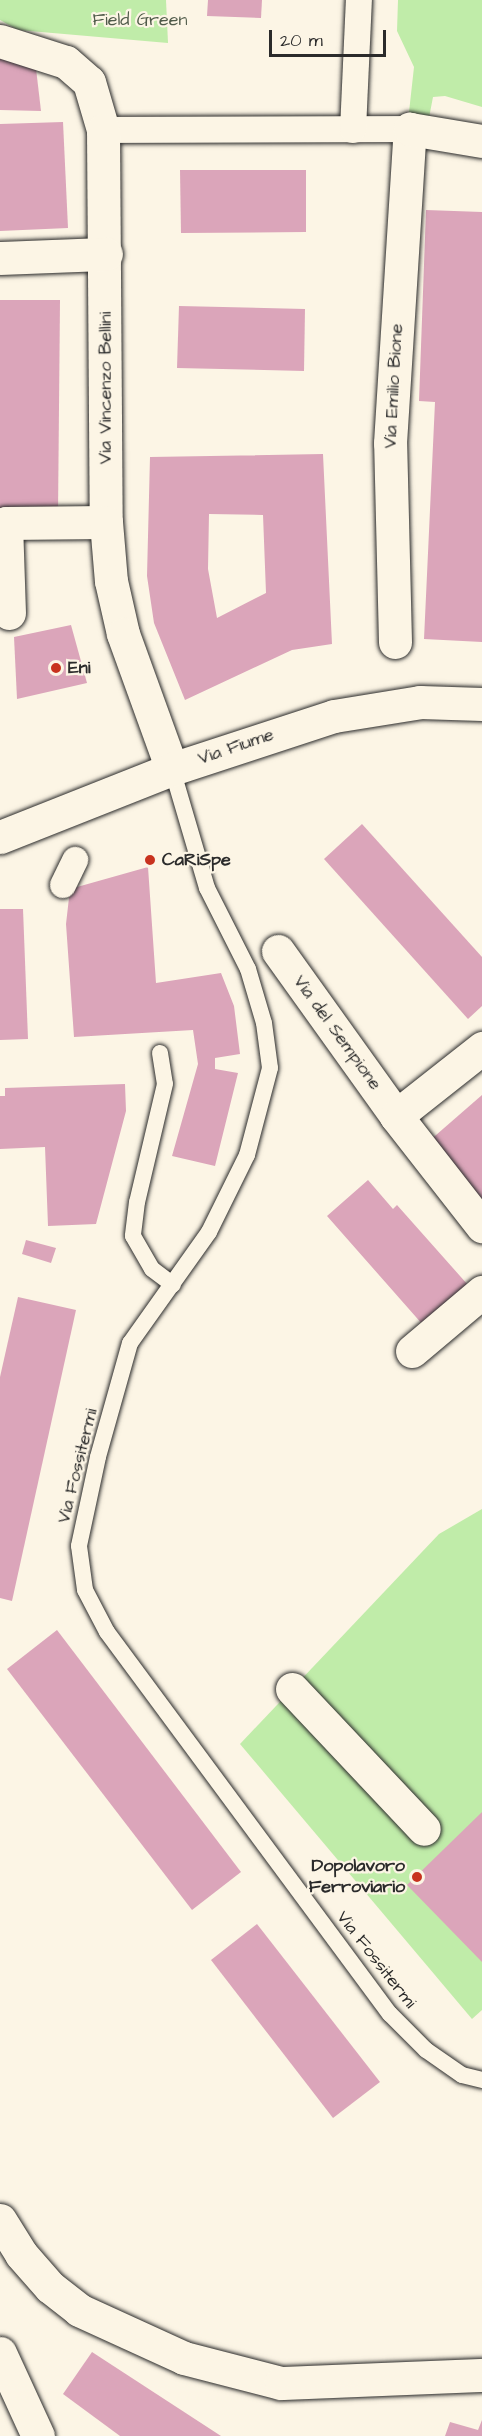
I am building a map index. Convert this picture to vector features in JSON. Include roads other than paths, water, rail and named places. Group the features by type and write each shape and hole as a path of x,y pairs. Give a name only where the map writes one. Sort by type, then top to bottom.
{"street":[{"path":"353,130 359,0"},
{"name":"Via Vincenzo Bellini","path":"0,41 66,62 89,82 103,130 106,254 106,522 111,581 123,634 172,769"},
{"path":"103,130 410,129 482,141"},
{"name":"Via Emilio Bione","path":"395,642 390,443 410,129"},
{"path":"0,258 106,254"},
{"path":"9,613 3,523 106,522"},
{"name":"Via Fiume","path":"0,837 172,769 280,732 393,704 482,704"},
{"path":"63,885 75,860"},
{"name":"Via del Sempione","path":"278,951 396,1116 482,1226"},
{"path":"396,1116 482,1048"},
{"path":"412,1352 482,1292"},
{"path":"292,1689 424,1829"},
{"path":"0,2220 21,2254 50,2287 79,2310 184,2358 281,2383 482,2375"},
{"path":"0,2353 38,2436"}],"lane":[{"name":"Via Fossitermi","path":"172,769 207,888 248,969 264,1023 270,1068 247,1155 209,1232 130,1344 98,1457 79,1546 85,1590 107,1632 390,2014 426,2050 462,2075 482,2080"},
{"path":"160,1053 165,1084 137,1202 133,1236 152,1269 173,1285"}],"place":[{"name":"Eni","path":"56,668"},
{"name":"CaRiSpe","path":"150,860"},
{"name":"Dopolavoro Ferroviario","path":"417,1877"}],"park label":[{"name":"Field Green","path":"140,20"}]}
